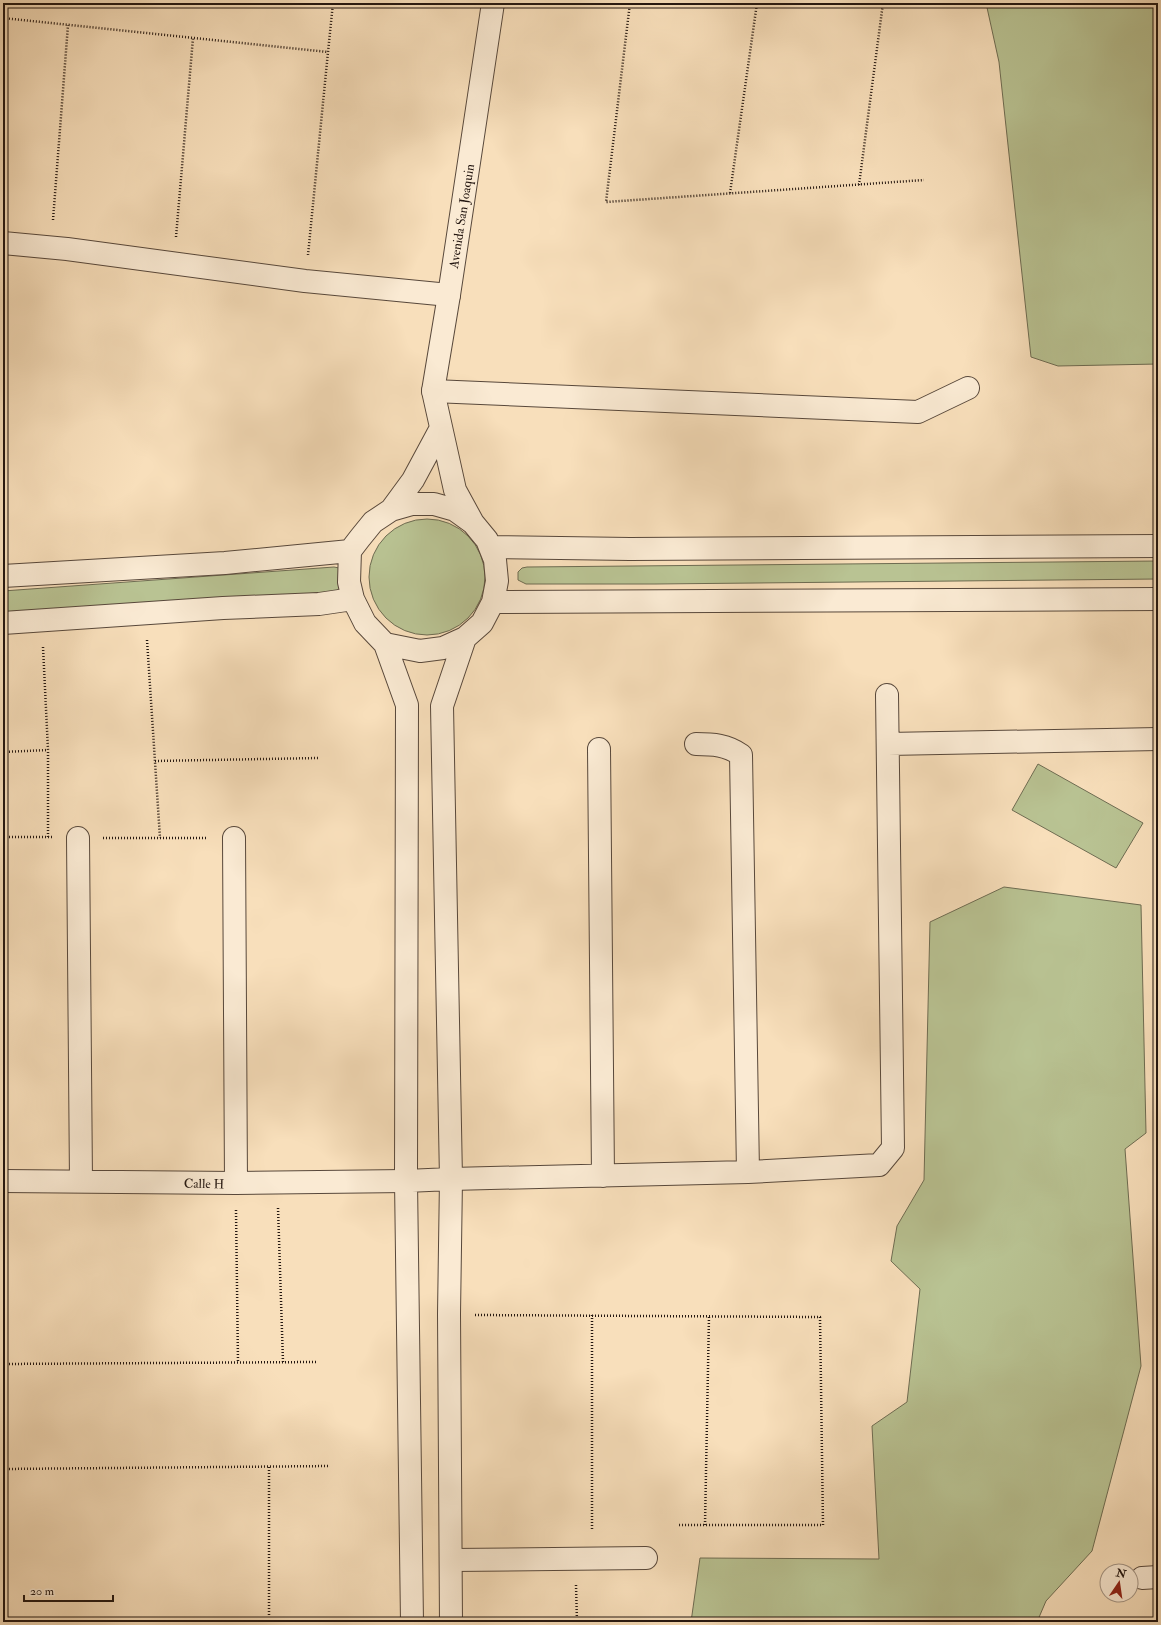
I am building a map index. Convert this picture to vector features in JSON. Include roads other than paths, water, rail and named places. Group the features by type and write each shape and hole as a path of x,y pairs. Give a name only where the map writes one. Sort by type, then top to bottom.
{"street":[{"name":"Avenida San Joaquin","path":"473,523 455,490 433,391 493,3"},
{"path":"3,243 173,263 305,281 449,295"},
{"path":"433,391 918,412 968,388"},
{"path":"391,510 413,480 441,428"},
{"path":"385,644 420,651 443,648 464,638 482,623 493,602 498,581 495,560 487,540 473,523 455,510 434,504 412,504 391,510 373,522 350,552 349,582 353,599 365,623 385,644 406,705 406,1181 412,1622"},
{"path":"490,548 645,549 1158,546"},
{"path":"3,576 225,562 350,552"},
{"path":"3,623 312,604 353,599"},
{"path":"493,602 1158,599"},
{"path":"452,1622 449,1314 451,1179 442,706 464,638"},
{"name":"Calle H","path":"3,1181 236,1183 406,1181 748,1172 879,1165 893,1148 887,695"},
{"path":"888,744 1158,739"},
{"path":"696,744 712,744 733,749 741,755 748,1172"},
{"path":"599,749 603,1176"},
{"path":"78,838 81,1181"},
{"path":"234,838 236,1183"},
{"path":"452,1560 646,1558"}]}
